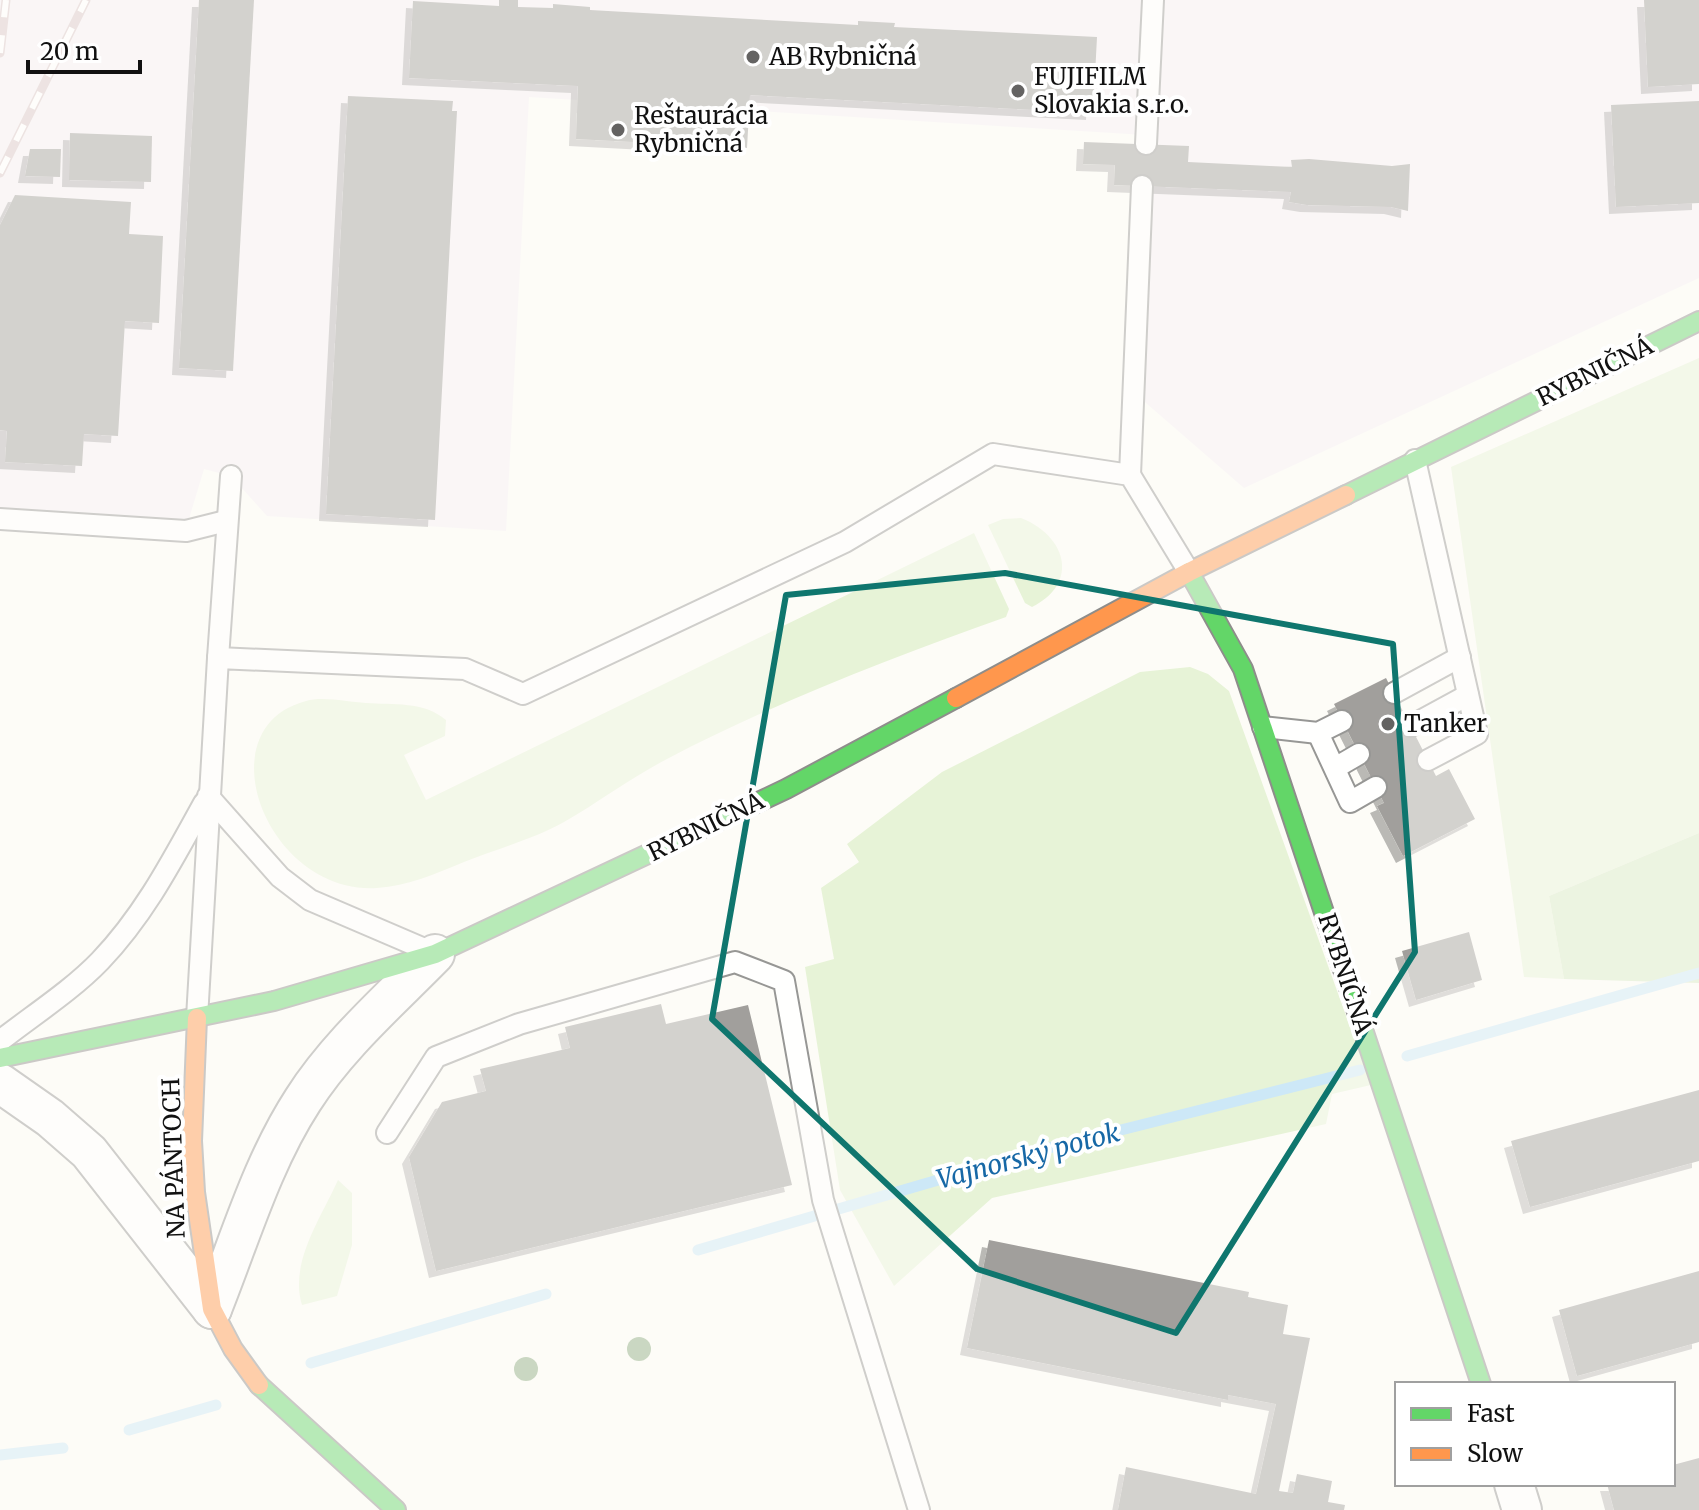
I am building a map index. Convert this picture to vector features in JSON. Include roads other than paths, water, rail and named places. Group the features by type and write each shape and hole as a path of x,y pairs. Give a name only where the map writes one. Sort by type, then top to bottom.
{"main road":[{"name":"RYBNIČNÁ","path":"0,1058 197,1018 374,975 435,954 786,789 1189,572 1699,321"},
{"name":"RYBNIČNÁ","path":"1189,572 1243,669 1480,1382"},
{"name":"NA PÁNTOCH","path":"197,1018 192,1141 195,1192 212,1309 233,1349 265,1393 396,1510"}],"street":[{"path":"212,1309 266,1172 302,1101 334,1060 435,954"},
{"path":"0,1083 50,1118 89,1152 212,1309"},
{"path":"1515,1486 1522,1510"}],"lane":[{"path":"1146,144 1153,0"},
{"path":"1142,186 1130,475 1189,572"},
{"path":"218,658 465,669 523,694 845,542 993,454 1130,475"},
{"path":"1415,460 1477,734 1428,760"},
{"path":"197,1018 208,796 231,476"},
{"path":"0,519 186,531 226,521"},
{"path":"1394,693 1460,657"},
{"path":"1411,726 1468,695"},
{"path":"1263,727 1318,733 1342,721"},
{"path":"1318,733 1350,802 1376,787"},
{"path":"1335,768 1359,754"},
{"path":"208,796 280,877 310,900 435,954"},
{"path":"0,1041 82,977 118,941 157,888 208,796"},
{"path":"387,1133 436,1057 519,1024 735,962 784,981 823,1200 919,1510"}],"waterway":[{"name":"Vajnorský potok","path":"1407,1056 1699,973"},
{"name":"Vajnorský potok","path":"698,1250 1041,1150 1360,1070"},
{"name":"Vajnorský potok","path":"311,1363 546,1294"},
{"name":"Vajnorský potok","path":"129,1430 216,1405"},
{"name":"Vajnorský potok","path":"0,1455 63,1448"}],"railway":[{"path":"0,53 6,0"},
{"path":"0,173 86,0"}],"place":[{"name":"AB Rybničná","path":"753,57"},
{"name":"FUJIFILM Slovakia s.r.o.","path":"1018,91"},
{"name":"Reštaurácia Rybničná","path":"618,130"},
{"name":"Tanker","path":"1388,724"}]}
